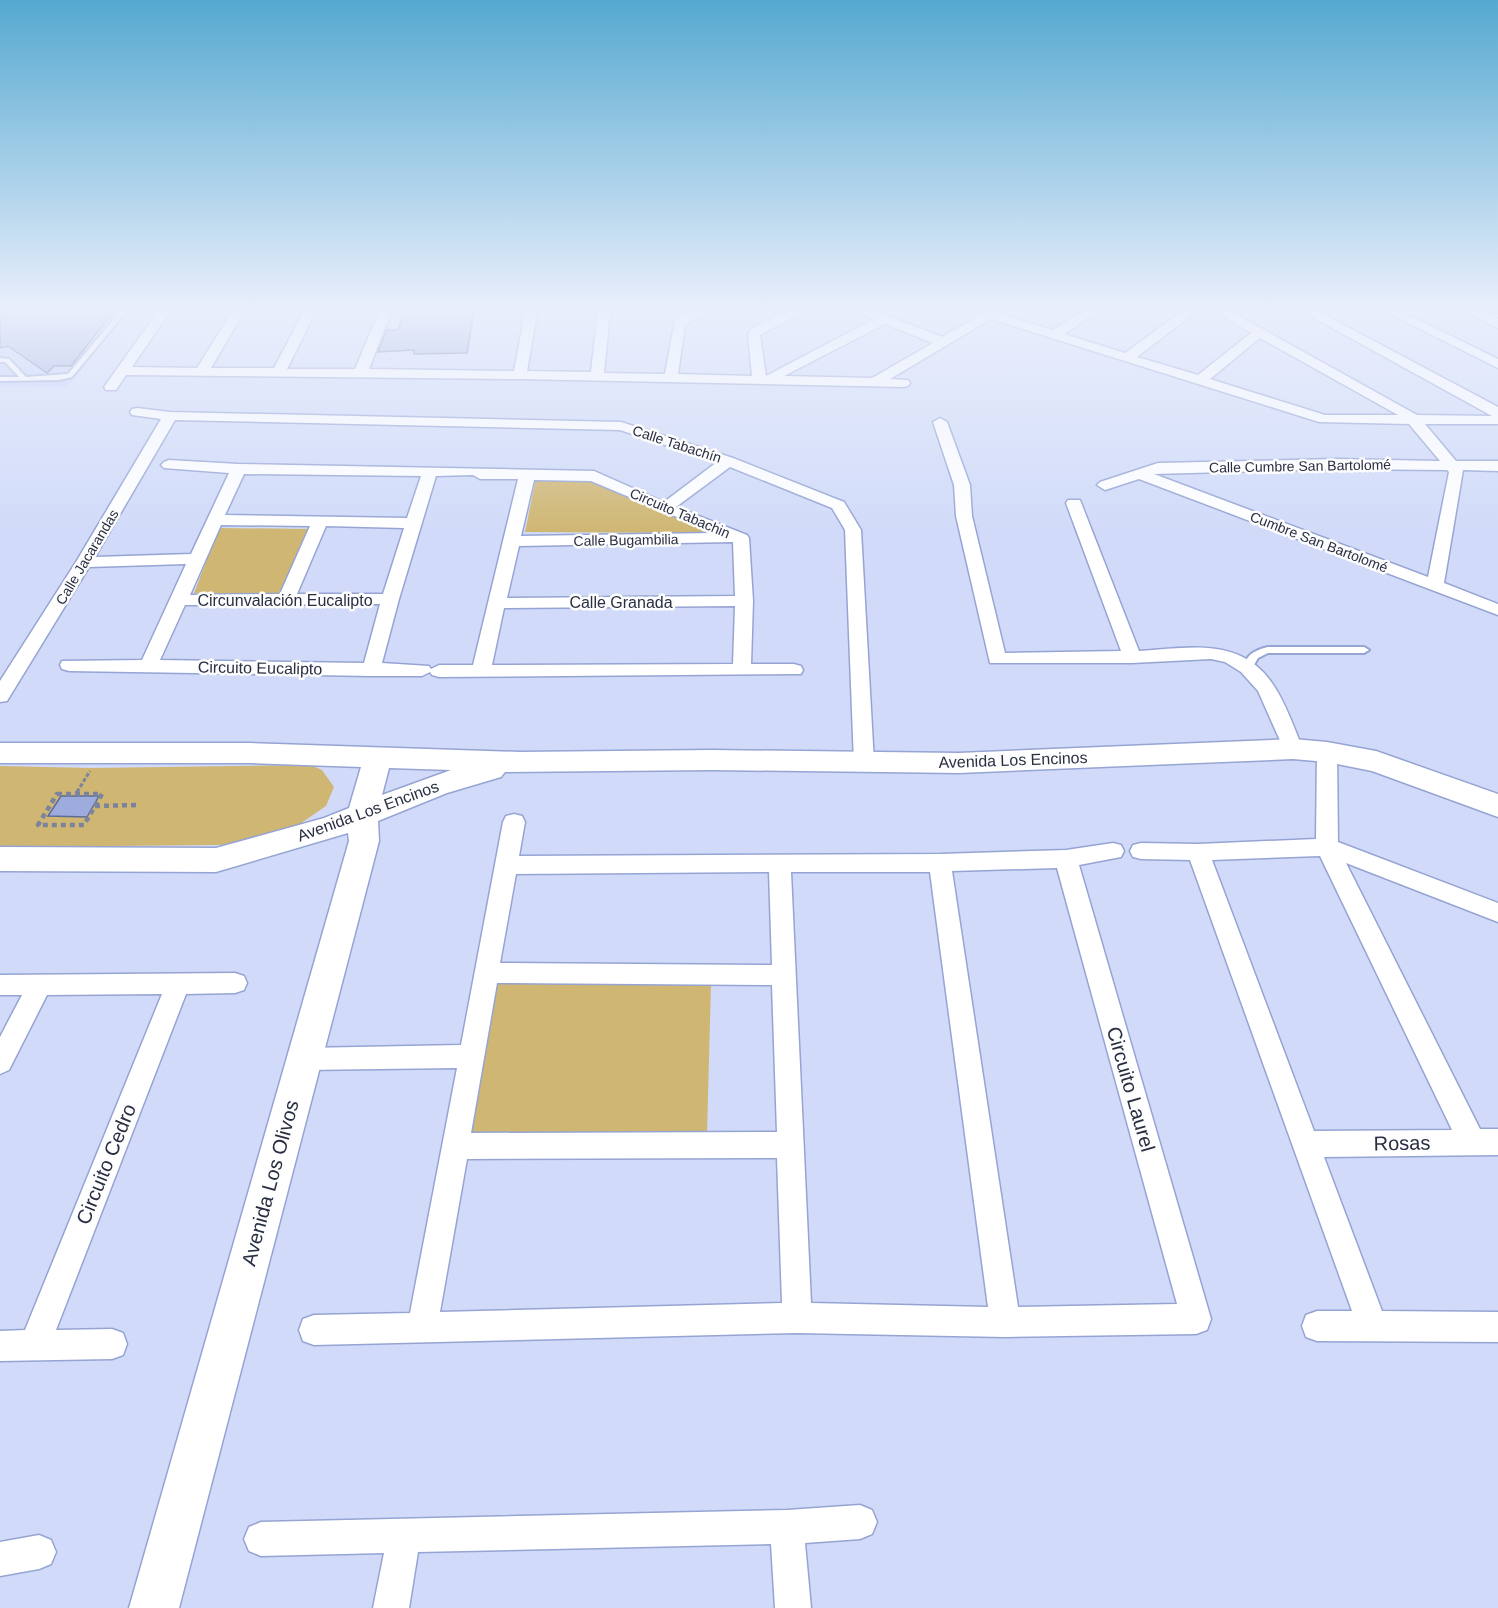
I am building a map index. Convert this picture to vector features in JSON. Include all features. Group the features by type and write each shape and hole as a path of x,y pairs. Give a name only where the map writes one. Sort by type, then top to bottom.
{"street":[{"path":"111,387 114,382"},
{"path":"875,382 903,383"},
{"path":"1208,382 1324,418 1498,420"},
{"path":"1348,382 1413,419 1457,472 1435,586"},
{"path":"1440,382 1498,413"},
{"name":"Calle Tabachín","path":"137,412 170,416 621,426 728,461 838,504 853,530 864,763"},
{"name":"Calle Jacarandas","path":"0,696 84,562 170,416"},
{"path":"940,422 962,485 964,516 997,659 1211,653 1231,657 1248,668 1266,688 1293,749"},
{"path":"665,508 728,461"},
{"name":"Calle Cumbre San Bartolomé","path":"1105,485 1158,468 1336,464 1498,466"},
{"path":"169,465 238,469 430,472 390,599 371,670"},
{"path":"148,666 238,469"},
{"name":"Circuito Tabachin","path":"430,472 594,476 665,508 741,538 744,601 742,668"},
{"name":"Cumbre San Bartolomé","path":"1140,474 1498,610"},
{"path":"527,475 481,670 742,668 794,670"},
{"path":"1074,503 1132,657"},
{"path":"216,520 414,523"},
{"path":"286,600 320,521"},
{"name":"Calle Bugambilia","path":"512,541 741,538"},
{"path":"84,562 198,560"},
{"name":"Circunvalación Eucalipto","path":"179,600 390,599"},
{"name":"Calle Granada","path":"497,603 744,601"},
{"name":"Circuito Eucalipto","path":"69,665 481,670"},
{"name":"Avenida Los Encinos","path":"0,753 239,753 520,762 712,760 959,763 1293,749 1327,752 1376,761 1498,806"},
{"path":"1327,752 1327,847 1485,1142"},
{"name":"Avenida Los Olivos","path":"154,1608 364,841 362,814 378,757"},
{"name":"Avenida Los Encinos","path":"0,859 216,860 332,827 439,784 520,762"},
{"path":"423,1326 514,822"},
{"path":"1141,851 1198,852 1327,847 1498,913"},
{"path":"505,865 940,863 1065,859 1113,851"},
{"path":"1198,852 1374,1327"},
{"name":"Circuito Laurel","path":"1005,1322 1196,1319 1065,859"},
{"path":"314,1330 797,1318 1005,1322 940,863"},
{"path":"780,864 797,1318"},
{"path":"487,973 784,975"},
{"path":"0,985 235,982"},
{"name":"Circuito Cedro","path":"34,1346 178,983"},
{"path":"0,1062 40,984"},
{"path":"304,1059 471,1056"},
{"name":"Rosas","path":"1306,1144 1485,1142"},
{"path":"455,1146 792,1145"},
{"path":"1317,1326 1498,1327"},
{"path":"0,1346 112,1344"},
{"path":"261,1539 787,1527 860,1522"},
{"path":"787,1527 793,1608"},
{"path":"392,1608 405,1535"},
{"path":"0,1559 39,1552"}],"lane":[{"path":"1248,668 1255,653 1268,650 1364,650"}],"path":[{"path":"57,794 102,794 95,806 84,825 38,825 57,794"},
{"path":"95,806 136,805"}],"shaded area":[{"path":"0,382 71,382 67,387 0,386"},
{"path":"536,478 594,479 707,527 701,533 525,532"},
{"path":"219,528 313,529 282,596 194,593"},
{"path":"311,765 322,770 334,787 326,806 294,828 221,845 0,847 0,766 92,768"},
{"path":"498,981 711,984 707,1134 470,1134"}],"building":[{"path":"61,796 99,796 87,817 48,816"}]}
